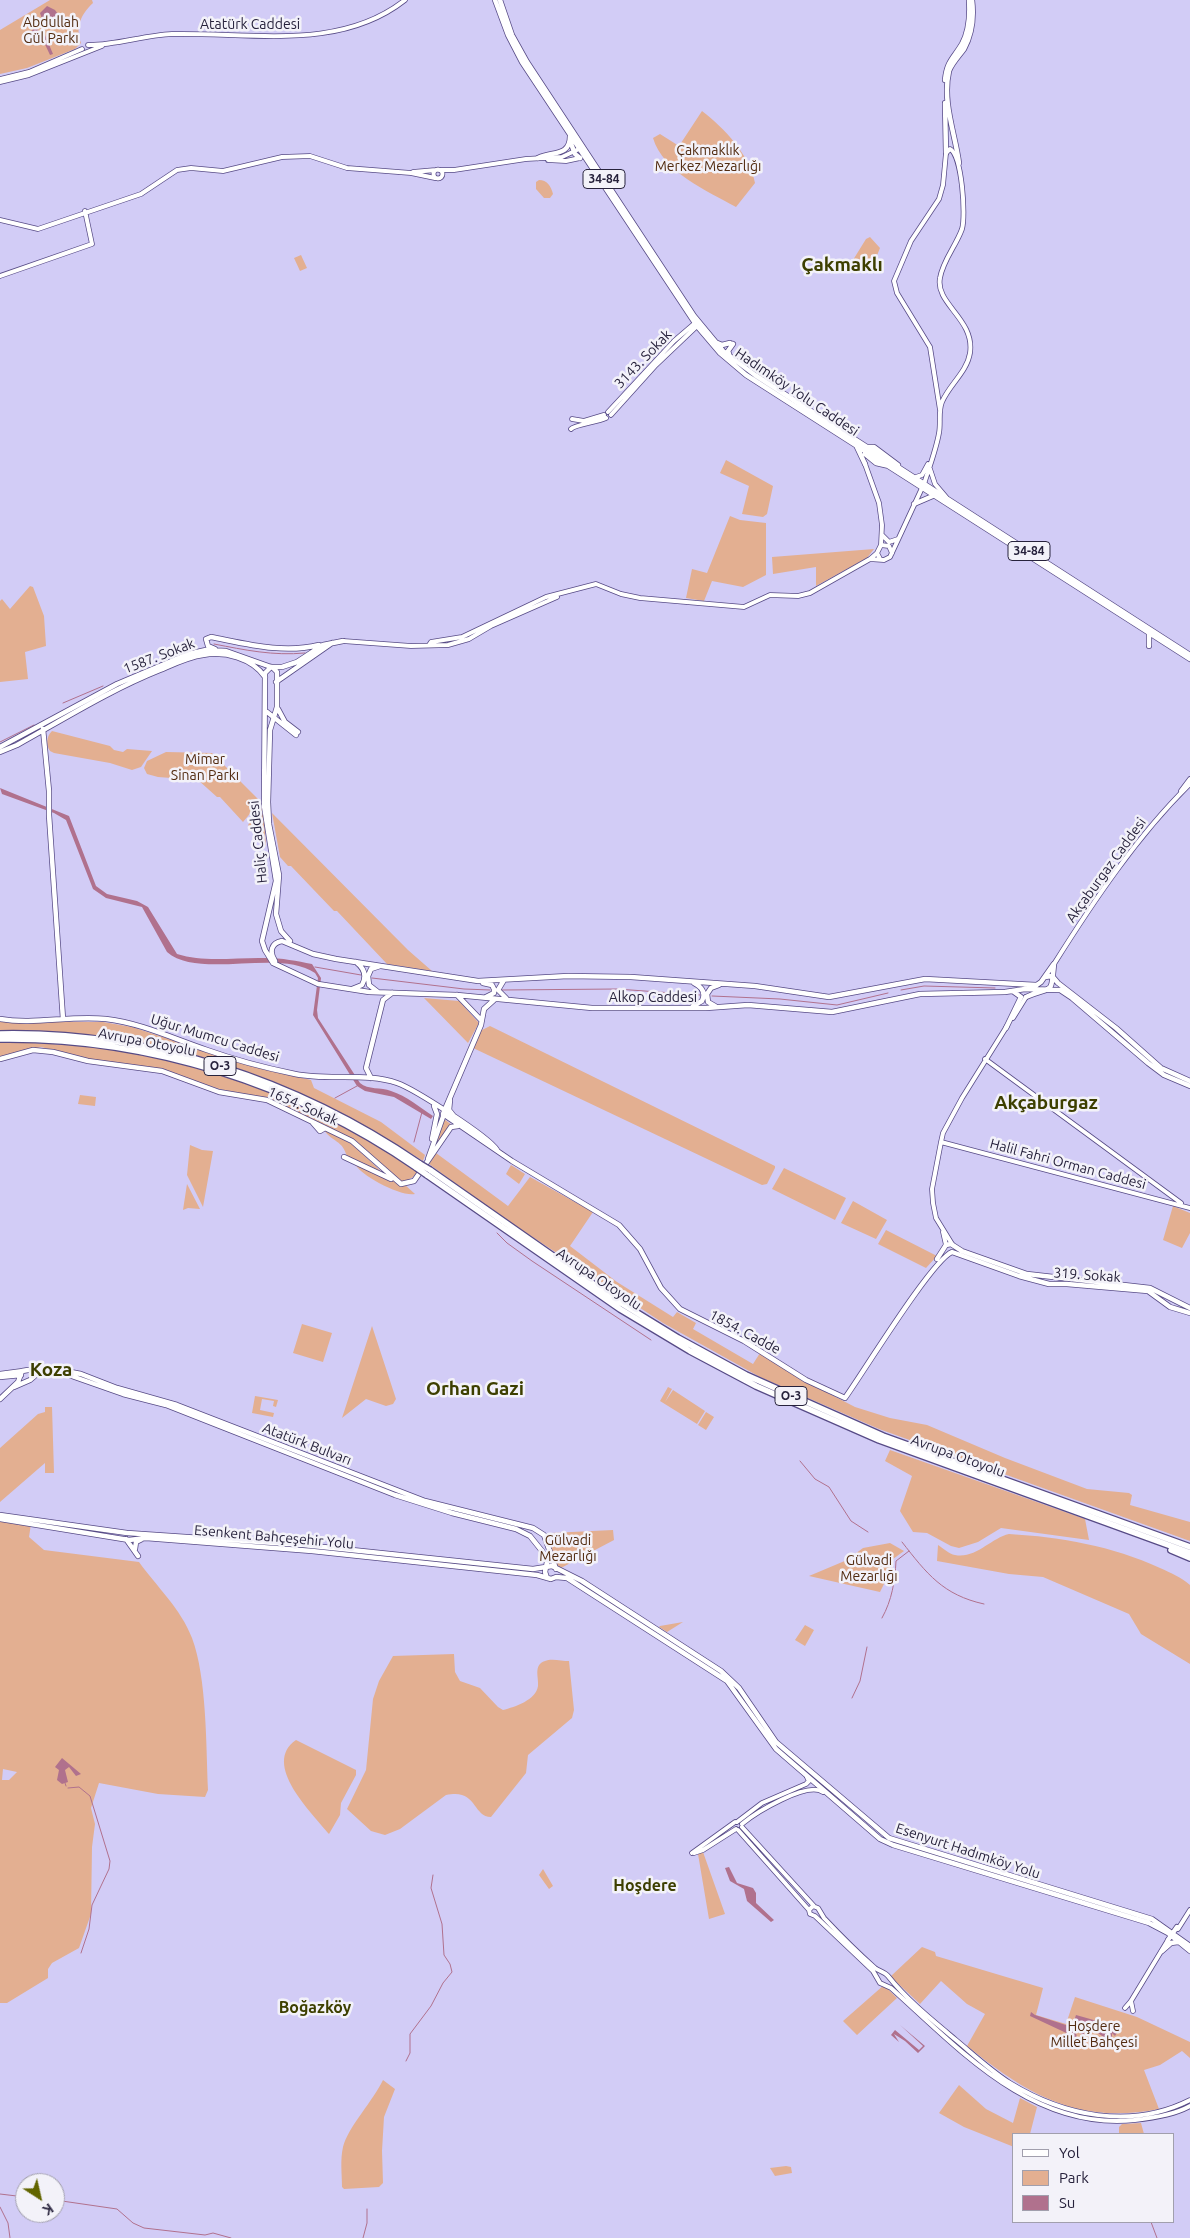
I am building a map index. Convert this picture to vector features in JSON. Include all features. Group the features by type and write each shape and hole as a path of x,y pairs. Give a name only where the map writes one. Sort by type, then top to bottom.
{"highway":[{"name":"Avrupa Otoyolu","path":"0,1034 46,1034 102,1040 176,1054 220,1066 278,1086 368,1131 421,1165 428,1172 626,1312 685,1348 756,1386 868,1436 1190,1553"},
{"name":"Avrupa Otoyolu","path":"0,1039 63,1041 102,1045 169,1057 219,1071 276,1091 314,1108 421,1165"},
{"name":"Avrupa Otoyolu","path":"428,1172 630,1309 710,1356 754,1379 883,1436 1190,1547"},
{"path":"1133,1532 1190,1558"}],"main road":[{"name":"Atatürk Caddesi","path":"0,80 29,75 86,49 134,38 178,35 332,33 371,22 405,0"},
{"name":"Hadımköy Yolu Caddesi","path":"496,0 513,47 570,137 583,153 694,316 722,352 866,451"},
{"name":"Hadımköy Yolu Caddesi","path":"500,0 522,54 583,153 705,337 746,375 866,451"},
{"path":"870,559 888,558 892,553 923,486 940,432 938,390 930,347 895,288 894,281 911,241 939,199 943,185 946,153 947,66 964,38 969,18 969,0"},
{"path":"940,410 942,402 967,363 970,343 968,330 942,294 939,284 942,271 963,226 959,163 952,131 948,83 951,68 968,39 973,17 972,0"},
{"path":"570,137 574,152"},
{"path":"411,173 454,170 538,158 564,152 568,148 570,137"},
{"path":"946,153 952,149 959,163"},
{"path":"574,152 583,153"},
{"path":"538,158 562,157 574,152 583,153"},
{"path":"538,158 566,161 583,153"},
{"path":"0,220 38,229 85,211 141,194 177,170 191,168 223,171 282,157 310,156 347,168 411,173 435,178 439,178 454,170"},
{"path":"437,170 442,176"},
{"path":"435,178 433,174 437,170"},
{"path":"0,276 92,244 85,211"},
{"name":"3143. Sokak","path":"607,415 696,325"},
{"path":"713,340 722,344 732,343 728,351 731,359"},
{"path":"938,390 949,392"},
{"path":"572,419 584,421 607,415"},
{"path":"571,429 577,424 592,424 607,415"},
{"path":"219,650 208,645 206,640 211,637 259,646 301,650 343,641 411,646 448,645 469,639 491,626 561,594 601,584 622,594 640,598 744,607 770,595 798,596 810,593 870,559 881,545 879,503 865,464 855,444"},
{"name":"34-84","path":"1190,655 949,500 923,486 889,466 876,463 866,451 871,446 878,449 902,470 913,477 923,486 935,496 1190,659"},
{"path":"865,464 866,451"},
{"path":"913,477 919,478 931,460"},
{"path":"929,466 935,484 949,500"},
{"path":"914,504 935,496"},
{"path":"882,535 889,542 898,539"},
{"path":"881,545 889,546 892,553"},
{"path":"876,553 880,559"},
{"path":"208,632 211,637"},
{"path":"1149,633 1149,646 1160,640"},
{"path":"276,682 332,643"},
{"path":"266,681 265,673 271,667 288,666 323,645"},
{"name":"1587. Sokak","path":"0,747 56,720 127,679 203,653 219,650 239,654 271,667"},
{"path":"301,650 306,652 306,656"},
{"name":"1587. Sokak","path":"203,653 230,656 249,663 258,669 266,681"},
{"path":"271,667 276,672 276,682"},
{"name":"Haliç Caddesi","path":"266,681 268,736 264,800 276,881 262,941 268,956 277,965"},
{"name":"Haliç Caddesi","path":"268,736 277,707 276,682"},
{"path":"277,707 283,723"},
{"path":"266,710 274,720 283,723 297,733"},
{"path":"17,745 56,720"},
{"path":"45,740 47,732 56,720"},
{"path":"270,730 273,726 283,723"},
{"path":"35,730 42,730"},
{"path":"42,730 45,740 63,1019"},
{"path":"0,752 36,737 45,740"},
{"name":"Akçaburgaz Caddesi","path":"1054,964 1111,881 1190,779"},
{"name":"Akçaburgaz Caddesi","path":"1180,792 1190,784"},
{"name":"Haliç Caddesi","path":"264,800 279,875 276,902 278,924 295,945"},
{"path":"277,965 271,952 273,945 282,941 295,945"},
{"name":"Alkop Caddesi","path":"295,945 313,954 478,981 593,976 730,984 829,997 925,979 1036,985"},
{"path":"346,989 356,988 364,982 365,974 354,961"},
{"path":"952,1249 934,1212 932,1189 941,1142 952,1114 985,1060 1031,990 1041,982 1054,964"},
{"path":"1046,991 1054,979 1054,964"},
{"name":"Alkop Caddesi","path":"277,965 318,984 346,989 457,995 592,1008 754,1006 832,1012 912,995 1046,991"},
{"path":"381,992 372,988 368,976 371,969 386,966"},
{"path":"1045,977 1050,975 1116,1028 1161,1068 1190,1081"},
{"path":"504,980 498,990 500,995 510,1000"},
{"path":"478,981 492,985 494,988 494,993 485,998"},
{"path":"684,1008 697,1006 704,998 701,988 690,981"},
{"path":"1041,982 1041,987 1046,991"},
{"path":"720,1007 712,1006 708,1002 708,990 714,985 730,984"},
{"path":"1026,997 1046,991 1064,992 1156,1069 1190,1086"},
{"path":"370,1078 366,1068 383,1000 392,992"},
{"path":"1006,1028 1021,998 1014,992"},
{"path":"457,995 481,1020"},
{"path":"344,1157 402,1184 410,1183 430,1153 484,1009 494,999"},
{"name":"Uğur Mumcu Caddesi","path":"0,1019 104,1019 125,1022 209,1051 294,1074 322,1078 370,1078 398,1084 433,1103 444,1112"},
{"name":"1654. Sokak","path":"0,1059 38,1050 88,1061 149,1069 219,1092 267,1100 354,1143 394,1180"},
{"path":"985,1060 1183,1204"},
{"path":"430,1153 436,1116 433,1103 440,1104 449,1099"},
{"path":"449,1099 450,1111 457,1120"},
{"path":"444,1112 483,1137 498,1151"},
{"path":"444,1112 498,1151"},
{"path":"421,1165 452,1126 463,1127"},
{"name":"Halil Fahri Orman Caddesi","path":"941,1142 1169,1203 1183,1204 1190,1208"},
{"name":"1854. Cadde","path":"498,1151 619,1225 640,1248 661,1288 680,1309 744,1341 806,1380 845,1398 927,1278 941,1259 952,1249"},
{"path":"927,1278 945,1246 940,1225"},
{"path":"945,1246 952,1249"},
{"path":"945,1246 952,1249"},
{"name":"319. Sokak","path":"952,1249 1004,1267 1054,1278 1144,1287 1190,1308"},
{"name":"319. Sokak","path":"952,1249 1019,1276 1049,1284 1148,1291 1168,1306 1190,1313"},
{"path":"1049,1284 1054,1278"},
{"path":"1054,1278 1056,1285"},
{"path":"1168,1306 1168,1302 1174,1300 1174,1308"},
{"name":"Atatürk Bulvarı","path":"0,1376 55,1369 180,1410 290,1454 305,1462 310,1457"},
{"name":"Atatürk Bulvarı","path":"14,1387 29,1380 38,1373 49,1372 81,1376"},
{"path":"23,1373 32,1373 29,1380 23,1373"},
{"path":"0,1399 14,1387 23,1373"},
{"name":"Atatürk Bulvarı","path":"0,1376 23,1373"},
{"path":"9,1376 14,1382 14,1387"},
{"name":"Atatürk Bulvarı","path":"124,1392 177,1405 426,1501 534,1528 544,1535"},
{"name":"Atatürk Bulvarı","path":"310,1457 394,1495 452,1513 506,1526 531,1538"},
{"name":"Esenkent Bahçeşehir Yolu","path":"0,1515 127,1533 304,1545 533,1569 546,1568"},
{"name":"Esenkent Bahçeşehir Yolu","path":"0,1519 127,1540 146,1538 396,1559 537,1575 548,1578"},
{"path":"531,1538 534,1528"},
{"path":"127,1533 127,1540 138,1556 135,1549 127,1540"},
{"path":"544,1535 558,1571 556,1577 548,1578 545,1574 545,1555 531,1538 538,1540 544,1535"},
{"path":"135,1549 136,1542 146,1538"},
{"path":"546,1568 550,1566 556,1568"},
{"name":"Esenyurt Hadımköy Yolu","path":"556,1568 582,1581 715,1669 739,1688 776,1742 835,1796"},
{"name":"Esenyurt Hadımköy Yolu","path":"556,1577 567,1578 578,1584 715,1669 734,1688 776,1750 894,1842 1152,1919 1173,1933 1190,1951"},
{"path":"805,1773 809,1780 806,1784 762,1803 692,1853 703,1850 739,1827 766,1806 812,1790 820,1790 835,1796 836,1788"},
{"path":"736,1822 809,1910 810,1914 815,1916 878,1978 880,1983 885,1984 960,2046 1009,2082 1044,2101 1077,2112 1101,2116 1128,2117 1160,2111 1190,2100"},
{"path":"736,1822 819,1912 889,1978 900,1991 984,2070 1016,2092 1074,2117 1097,2120 1129,2121 1158,2116 1188,2107 1185,2102"},
{"path":"809,1910 814,1906"},
{"path":"1125,2008 1189,1911"},
{"path":"815,1916 819,1912"},
{"path":"1165,1929 1173,1933 1181,1941"},
{"path":"1162,1951 1171,1942 1181,1941"},
{"name":"Esenyurt Hadımköy Yolu","path":"1181,1941 1190,1946"},
{"path":"878,1978 883,1973"},
{"path":"885,1984 889,1978"},
{"path":"1131,2001 1133,2011"}],"green space":[{"name":"Abdullah Gül Parkı","path":"50,0 92,0 93,3 80,21 79,37 81,43 75,49 27,68 0,74 0,30"},
{"name":"Çakmaklık Merkez Mezarlığı","path":"702,111 719,125 735,143 748,162 752,173 755,183 736,207 676,171 658,150 653,138 660,134 679,146"},
{"path":"539,180 546,182 550,186 553,194 550,198 544,198 536,189 536,182"},
{"path":"870,237 880,248 870,273 853,260 866,239"},
{"path":"301,255 307,268 300,271 294,258"},
{"path":"726,460 773,486 767,514 763,517 742,514 749,486 720,473"},
{"path":"730,516 740,520 766,523 766,575 743,587 712,581 704,601 686,598 692,569 707,573"},
{"path":"874,549 867,558 816,586 816,567 773,574 772,557"},
{"path":"30,586 33,587 44,616 46,646 25,652 28,679 0,682 0,601 2,599 10,609"},
{"name":"Mimar Sinan Parkı","path":"52,731 110,746 114,750 123,752 127,749 152,751 141,767 132,770 110,763 54,753 50,751 47,744"},
{"name":"Mimar Sinan Parkı","path":"166,752 212,753 258,799 258,804 243,822 220,797 217,797 198,780 158,777 147,774 144,768 147,761"},
{"name":"Mimar Sinan Parkı","path":"261,807 263,808 266,846 248,825"},
{"path":"272,813 408,950 432,971 387,964 337,911 334,911 280,857"},
{"path":"424,998 459,1001 479,1023 468,1043"},
{"path":"0,1021 103,1022 132,1027 262,1069 311,1080 314,1088 381,1122 425,1155 423,1161 375,1132 325,1106 274,1083 221,1065 167,1050 112,1039 57,1033 0,1031"},
{"path":"490,1026 775,1166 767,1184 762,1185 471,1047 480,1031"},
{"path":"18,1042 84,1046 129,1053 199,1069 234,1080 268,1092 334,1121 372,1142 417,1172 413,1177 402,1183 385,1170 355,1140 268,1099 219,1089 163,1070 91,1060 41,1047 0,1057 0,1043"},
{"path":"80,1095 96,1097 95,1106 78,1104"},
{"path":"444,1119 452,1125 433,1152"},
{"path":"324,1130 352,1144 383,1173 347,1157 343,1147"},
{"path":"190,1145 202,1150 213,1151 203,1207 187,1175"},
{"path":"436,1153 508,1206 530,1177 593,1212 570,1246 617,1282 673,1317 677,1312 696,1323 693,1329 753,1364 760,1353 799,1378 855,1407 890,1418 927,1425 1005,1458 1087,1489 1129,1493 1132,1495 1130,1505 1190,1522 1190,1541 879,1429 760,1377 663,1323 496,1213 429,1164"},
{"path":"354,1163 404,1184 415,1194 391,1189 365,1174"},
{"path":"511,1165 525,1174 519,1184 506,1174"},
{"path":"784,1168 846,1198 835,1220 772,1189"},
{"path":"187,1184 200,1209 188,1208 183,1210"},
{"path":"853,1201 887,1220 876,1239 841,1223"},
{"path":"1173,1206 1190,1213 1190,1233 1182,1248 1163,1240"},
{"path":"886,1230 937,1256 926,1268 878,1244"},
{"path":"302,1324 332,1333 323,1362 293,1353"},
{"path":"372,1326 396,1399 393,1404 386,1406 366,1399 342,1418"},
{"path":"668,1387 672,1389 665,1402 673,1390 705,1411 697,1424 660,1401"},
{"path":"255,1396 278,1400 276,1407 273,1406 274,1401 262,1399 260,1410 274,1413 273,1417 252,1413"},
{"path":"45,1407 52,1407 54,1473 45,1473 45,1463 0,1502 0,1448 38,1414 45,1412"},
{"path":"706,1412 714,1417 706,1430 698,1425"},
{"path":"890,1450 1085,1519 1089,1540 1001,1528 978,1542 959,1548 951,1546 927,1533 913,1532 900,1511 912,1476 885,1461"},
{"path":"0,1519 31,1524 29,1537 44,1550 139,1562 168,1598 182,1617 192,1638 201,1672 205,1712 208,1790 205,1797 158,1794 99,1783 91,1808 95,1824 92,1847 91,1914 79,1948 52,1963 48,1969 48,1978 7,2003 0,2003","holes":["3,1769 17,1772 9,1780 2,1780"]},
{"name":"Gülvadi Mezarlığı","path":"613,1530 614,1540 561,1568 557,1566 547,1539 551,1533"},
{"path":"1009,1534 1048,1537 1105,1548 1142,1560 1187,1582 1190,1585 1190,1664 1141,1634 1129,1614 1043,1577 1009,1574 937,1561 938,1545 953,1554 970,1554"},
{"name":"Gülvadi Mezarlıḡı","path":"890,1543 904,1551 893,1559 891,1570 880,1592 809,1576 847,1560 863,1548"},
{"path":"683,1622 667,1632 659,1627 660,1626"},
{"path":"805,1625 814,1630 805,1646 795,1640"},
{"path":"454,1654 455,1672 460,1681 480,1688 503,1710 519,1705 533,1695 538,1686 537,1672 541,1663 547,1660 569,1661 574,1710 572,1718 528,1755 526,1773 491,1817 480,1812 463,1795 446,1795 400,1829 385,1835 371,1831 347,1809 366,1770 373,1699 379,1681 393,1656"},
{"path":"296,1740 356,1770 356,1775 341,1803 340,1815 329,1834 302,1801 287,1775 284,1762 287,1750"},
{"path":"703,1852 725,1914 709,1919 698,1854"},
{"path":"543,1869 553,1886 549,1889 539,1875"},
{"name":"Hoşdere Millet Bahçesi","path":"922,1947 935,1952 936,1956 1043,1988 1036,2015 1066,2024 1075,1997 1137,2017 1190,2042 1190,2058 1182,2051 1160,2065 1144,2070 1159,2109 1130,2113 1103,2113 1079,2109 1056,2102 1033,2092 1011,2079 967,2046 985,2014 967,2004 941,1981 920,2004 892,1978 891,1976"},
{"path":"884,1985 897,1998 857,2035 843,2021"},
{"path":"383,2080 395,2089 384,2117 383,2183 379,2187 344,2189 342,2187 341,2162 343,2147 350,2131"},
{"path":"959,2085 986,2109 1013,2123 1020,2098 1037,2107 1030,2133 1012,2133 1012,2146 964,2127 939,2113"},
{"path":"1141,2123 1144,2133 1119,2133 1119,2127 1122,2124"},
{"path":"791,2167 792,2173 775,2176 770,2168"}],"water":[{"path":"47,6 55,10 60,17 75,19 70,24 47,17 46,19 50,25 43,23 38,26 38,33 45,35 53,54 50,55 43,40 31,37 31,32 36,23 30,26 28,24 36,14 39,21 43,22 40,13"},
{"path":"0,788 69,816 96,886 107,894 137,901 148,907 177,954 210,959 278,959 312,964 321,978 317,1010 318,1018 360,1083 367,1087 397,1093 433,1116 431,1119 394,1097 365,1091 357,1086 313,1015 318,978 315,973 300,966 281,963 199,964 181,960 167,952 142,907 106,898 93,889 66,820 54,813 2,794"},
{"path":"62,1758 81,1774 76,1776 69,1767 65,1770 68,1782 62,1784 57,1780 59,1770 55,1767"},
{"path":"729,1867 737,1883 753,1888 756,1893 756,1903 774,1920 771,1922 747,1901 744,1889 730,1881 725,1868"},
{"path":"1031,2012 1072,2027 1076,2015 1115,2026 1118,2031 1115,2036 1112,2033 1112,2037 1105,2038 1085,2024 1084,2037 1079,2038 1082,2034 1079,2032 1076,2033 1077,2038 1030,2016"},
{"path":"900,2025 925,2046 918,2053 905,2041 894,2034 899,2042 891,2035 895,2030 919,2050 923,2046"}],"waterway":[{"path":"214,644 270,653 305,653"},
{"path":"63,703 103,686"},
{"path":"0,742 34,725"},
{"path":"315,967 361,975"},
{"path":"372,978 464,989 490,990"},
{"path":"901,990 924,986 995,988"},
{"path":"502,990 617,989 700,995"},
{"path":"712,996 780,999 837,1005 888,993"},
{"path":"335,1098 357,1086"},
{"path":"414,1142 422,1112"},
{"path":"497,1233 507,1243 532,1261 651,1340"},
{"path":"800,1461 815,1479 829,1487 851,1521 868,1532"},
{"path":"902,1542 937,1582 957,1595 984,1604"},
{"path":"882,1618 892,1590 896,1561 909,1551"},
{"path":"852,1698 860,1681 867,1647"},
{"path":"68,1788 79,1787 90,1796 110,1861 109,1869 92,1905 89,1929 81,1953"},
{"path":"406,2061 410,2053 410,2034 431,2006 443,1983 452,1972 450,1964 444,1955 442,1924 431,1888 433,1875"},
{"path":"0,2194 15,2196"},
{"path":"65,2201 117,2209 133,2223 144,2228 205,2235 213,2233 231,2238"},
{"path":"0,2207 8,2223 10,2238"},
{"path":"363,2238 367,2223 367,2209"},
{"path":"1151,2223 1157,2238"}],"district":[{"name":"Çakmaklı","path":"842,265"},
{"name":"Akçaburgaz","path":"1046,1103"},
{"name":"Koza","path":"51,1370"},
{"name":"Orhan Gazi","path":"475,1389"},
{"name":"Hoşdere","path":"645,1886"},
{"name":"Boğazköy","path":"315,2008"}]}
